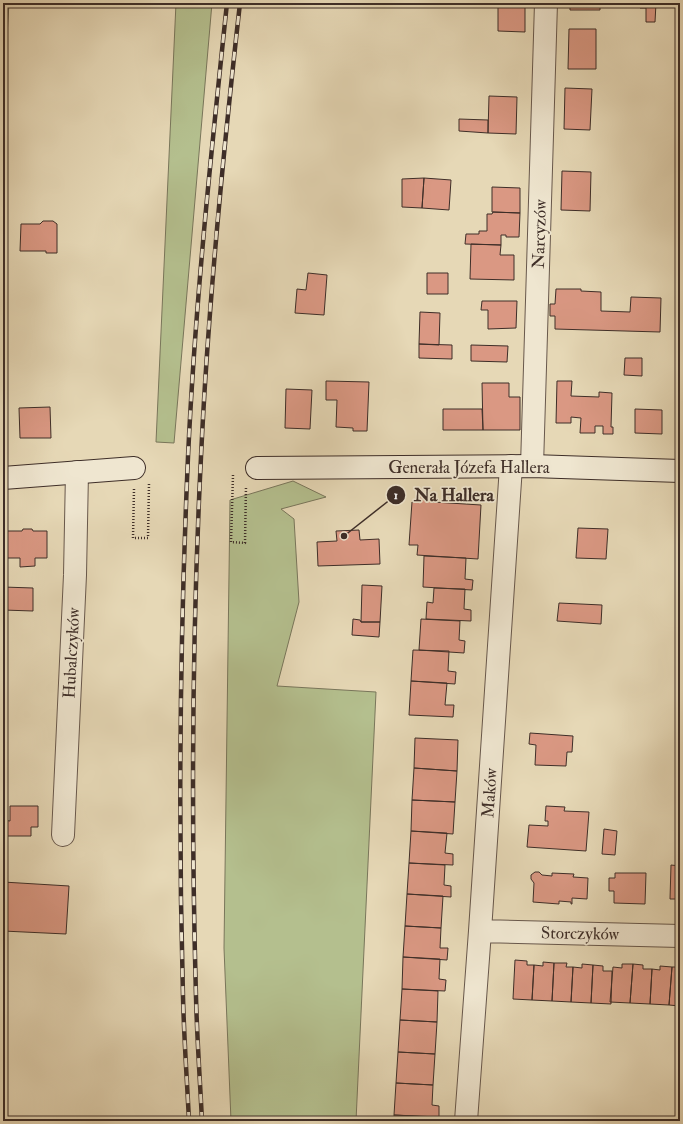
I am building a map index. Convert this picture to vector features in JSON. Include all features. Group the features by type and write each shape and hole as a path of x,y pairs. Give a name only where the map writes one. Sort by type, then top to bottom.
{"street":[{"name":"Narcyzów","path":"522,466 546,3"},
{"name":"Generała Józefa Hallera","path":"252,474 522,466 680,471"},
{"name":"Maków","path":"466,1121 480,931 522,466"},
{"path":"3,478 77,472 142,475"},
{"name":"Hubalczyków","path":"63,835 75,575 77,472"},
{"name":"Storczyków","path":"480,931 680,936"}],"path":[{"path":"233,475 231,542 245,542 252,474"},
{"path":"142,475 148,538 133,538 142,475"}],"green space":[{"path":"3,3 9,3 3,102"},
{"path":"176,3 212,3 174,443 156,442"},
{"path":"293,481 326,497 281,509 294,519 299,602 277,686 376,692 356,1121 231,1121 224,948 230,500"}],"building":[{"path":"498,3 525,3 525,32 498,31"},
{"path":"570,3 600,3 600,10 570,10"},
{"path":"640,3 656,3 655,22 646,22 646,8 640,8"},
{"path":"569,29 596,29 596,69 568,69"},
{"path":"565,88 592,89 590,130 564,129"},
{"path":"489,96 517,97 516,134 488,133"},
{"path":"459,119 488,120 488,133 459,131"},
{"path":"562,171 591,172 590,211 561,210"},
{"path":"424,178 422,208 402,207 402,179"},
{"path":"424,178 451,180 449,210 422,208"},
{"path":"492,187 520,188 520,213 492,212"},
{"path":"493,212 520,213 519,237 506,237 506,235 501,235 501,245 465,244 466,234 479,234 479,231 487,231 487,214 492,214"},
{"path":"43,221 53,221 57,224 57,253 46,253 46,251 20,251 21,224 40,224"},
{"path":"471,244 501,245 500,255 514,255 514,280 470,279"},
{"path":"308,273 327,275 324,315 295,313 297,289 306,290"},
{"path":"427,273 448,273 448,294 427,294"},
{"path":"556,289 581,289 581,291 601,292 601,311 630,312 631,297 661,298 660,332 555,329 555,316 550,316 550,304 555,304"},
{"path":"482,301 517,301 516,328 488,329 488,310 481,310"},
{"path":"420,312 440,313 439,345 419,344"},
{"path":"419,344 452,345 452,359 419,358"},
{"path":"471,345 508,346 507,362 471,361"},
{"path":"625,358 642,358 642,376 624,375"},
{"path":"326,381 369,382 367,431 353,431 353,428 336,427 337,400 326,400"},
{"path":"557,381 572,381 571,396 599,397 599,392 612,393 611,427 613,427 613,434 603,434 603,426 595,426 595,433 580,433 581,418 571,417 571,423 556,423"},
{"path":"482,383 509,383 509,397 520,397 520,430 483,430"},
{"path":"286,389 312,390 310,429 285,428"},
{"path":"50,407 51,438 20,438 19,408"},
{"path":"443,409 482,409 483,430 443,430"},
{"path":"635,409 662,410 662,434 635,433"},
{"path":"416,496 433,497 433,502 481,505 478,559 417,555 418,545 409,545 412,502 416,502"},
{"path":"578,528 608,529 606,559 576,558"},
{"path":"23,529 47,531 47,558 35,558 35,566 20,567 20,558 7,558 7,531 22,531"},
{"path":"359,530 360,540 379,539 380,564 318,566 317,542 337,541 336,531"},
{"path":"424,556 466,558 465,579 473,580 472,590 423,587"},
{"path":"362,585 382,586 380,622 361,622"},
{"path":"3,587 33,588 33,611 3,610"},
{"path":"434,588 465,589 464,609 471,610 471,621 426,619 427,602 433,603"},
{"path":"559,603 602,605 601,624 557,621"},
{"path":"353,619 360,620 361,622 380,622 379,637 352,635"},
{"path":"421,619 460,621 459,640 465,641 464,653 419,650"},
{"path":"413,650 449,651 448,671 456,672 455,684 411,681"},
{"path":"411,681 447,683 445,705 454,705 453,717 409,715"},
{"path":"530,733 573,736 572,752 567,752 566,766 535,765 536,745 529,744"},
{"path":"415,738 458,740 457,771 414,768"},
{"path":"414,768 457,771 455,802 412,800"},
{"path":"412,800 455,802 453,834 411,831"},
{"path":"10,806 38,806 38,827 31,827 31,836 3,836 3,820 10,821"},
{"path":"546,806 565,807 564,811 589,812 586,851 527,847 529,825 548,826 548,821 545,821"},
{"path":"604,829 617,831 615,855 602,854"},
{"path":"411,831 447,833 445,853 453,854 453,865 409,863"},
{"path":"409,863 445,865 444,885 451,886 451,897 407,894"},
{"path":"671,865 680,866 680,904 678,903 678,899 670,899"},
{"path":"535,872 539,872 542,875 552,876 552,873 574,874 573,877 588,878 587,899 572,898 572,904 571,902 559,901 559,904 533,902 534,883 531,879 531,875"},
{"path":"615,873 646,873 645,904 614,903 614,891 609,891 609,878 615,878"},
{"path":"3,882 69,886 66,934 3,931"},
{"path":"407,894 443,896 441,928 405,926"},
{"path":"405,926 441,928 440,948 448,948 447,960 403,957"},
{"path":"403,957 440,959 439,979 446,980 445,991 402,989"},
{"path":"515,960 527,961 527,965 534,965 532,1000 513,999"},
{"path":"543,962 554,963 552,1001 532,1000 534,965 543,966"},
{"path":"554,963 567,963 566,967 573,967 571,1002 552,1001"},
{"path":"582,964 593,965 591,1003 571,1002 573,967 582,968"},
{"path":"622,964 633,964 630,1003 610,1002 613,967 622,968"},
{"path":"633,964 643,965 643,969 652,969 650,1004 630,1003"},
{"path":"593,965 603,966 603,971 612,971 611,1004 591,1003"},
{"path":"660,966 672,967 669,1005 650,1004 652,969 660,970"},
{"path":"672,967 680,967 680,1006 669,1005"},
{"path":"402,989 438,991 437,1022 400,1020"},
{"path":"400,1020 437,1022 435,1054 398,1052"},
{"path":"398,1052 435,1054 433,1085 396,1083"},
{"path":"396,1083 433,1085 432,1105 439,1106 439,1117 394,1115"},
{"path":"394,1115 430,1117 430,1121 394,1121"},
{"path":"505,1117 524,1119 524,1121 505,1121"},
{"path":"544,1118 563,1119 563,1121 543,1121"},
{"path":"583,1118 602,1119 602,1121 582,1121"},
{"path":"524,1119 543,1120 543,1121 524,1121"},
{"path":"563,1119 582,1121 563,1121"},
{"path":"602,1119 622,1121 602,1121"},
{"path":"622,1119 642,1120 642,1121 622,1121"},
{"path":"661,1119 680,1120 680,1121 661,1121"}],"railway":[{"path":"189,1121 183,1013 180,794 185,524 191,400 199,286 227,3"},
{"path":"202,1121 196,1013 193,862 193,727 198,524 204,400 212,286 240,3"}],"place":[{"name":"Na Hallera","path":"344,536"}]}
